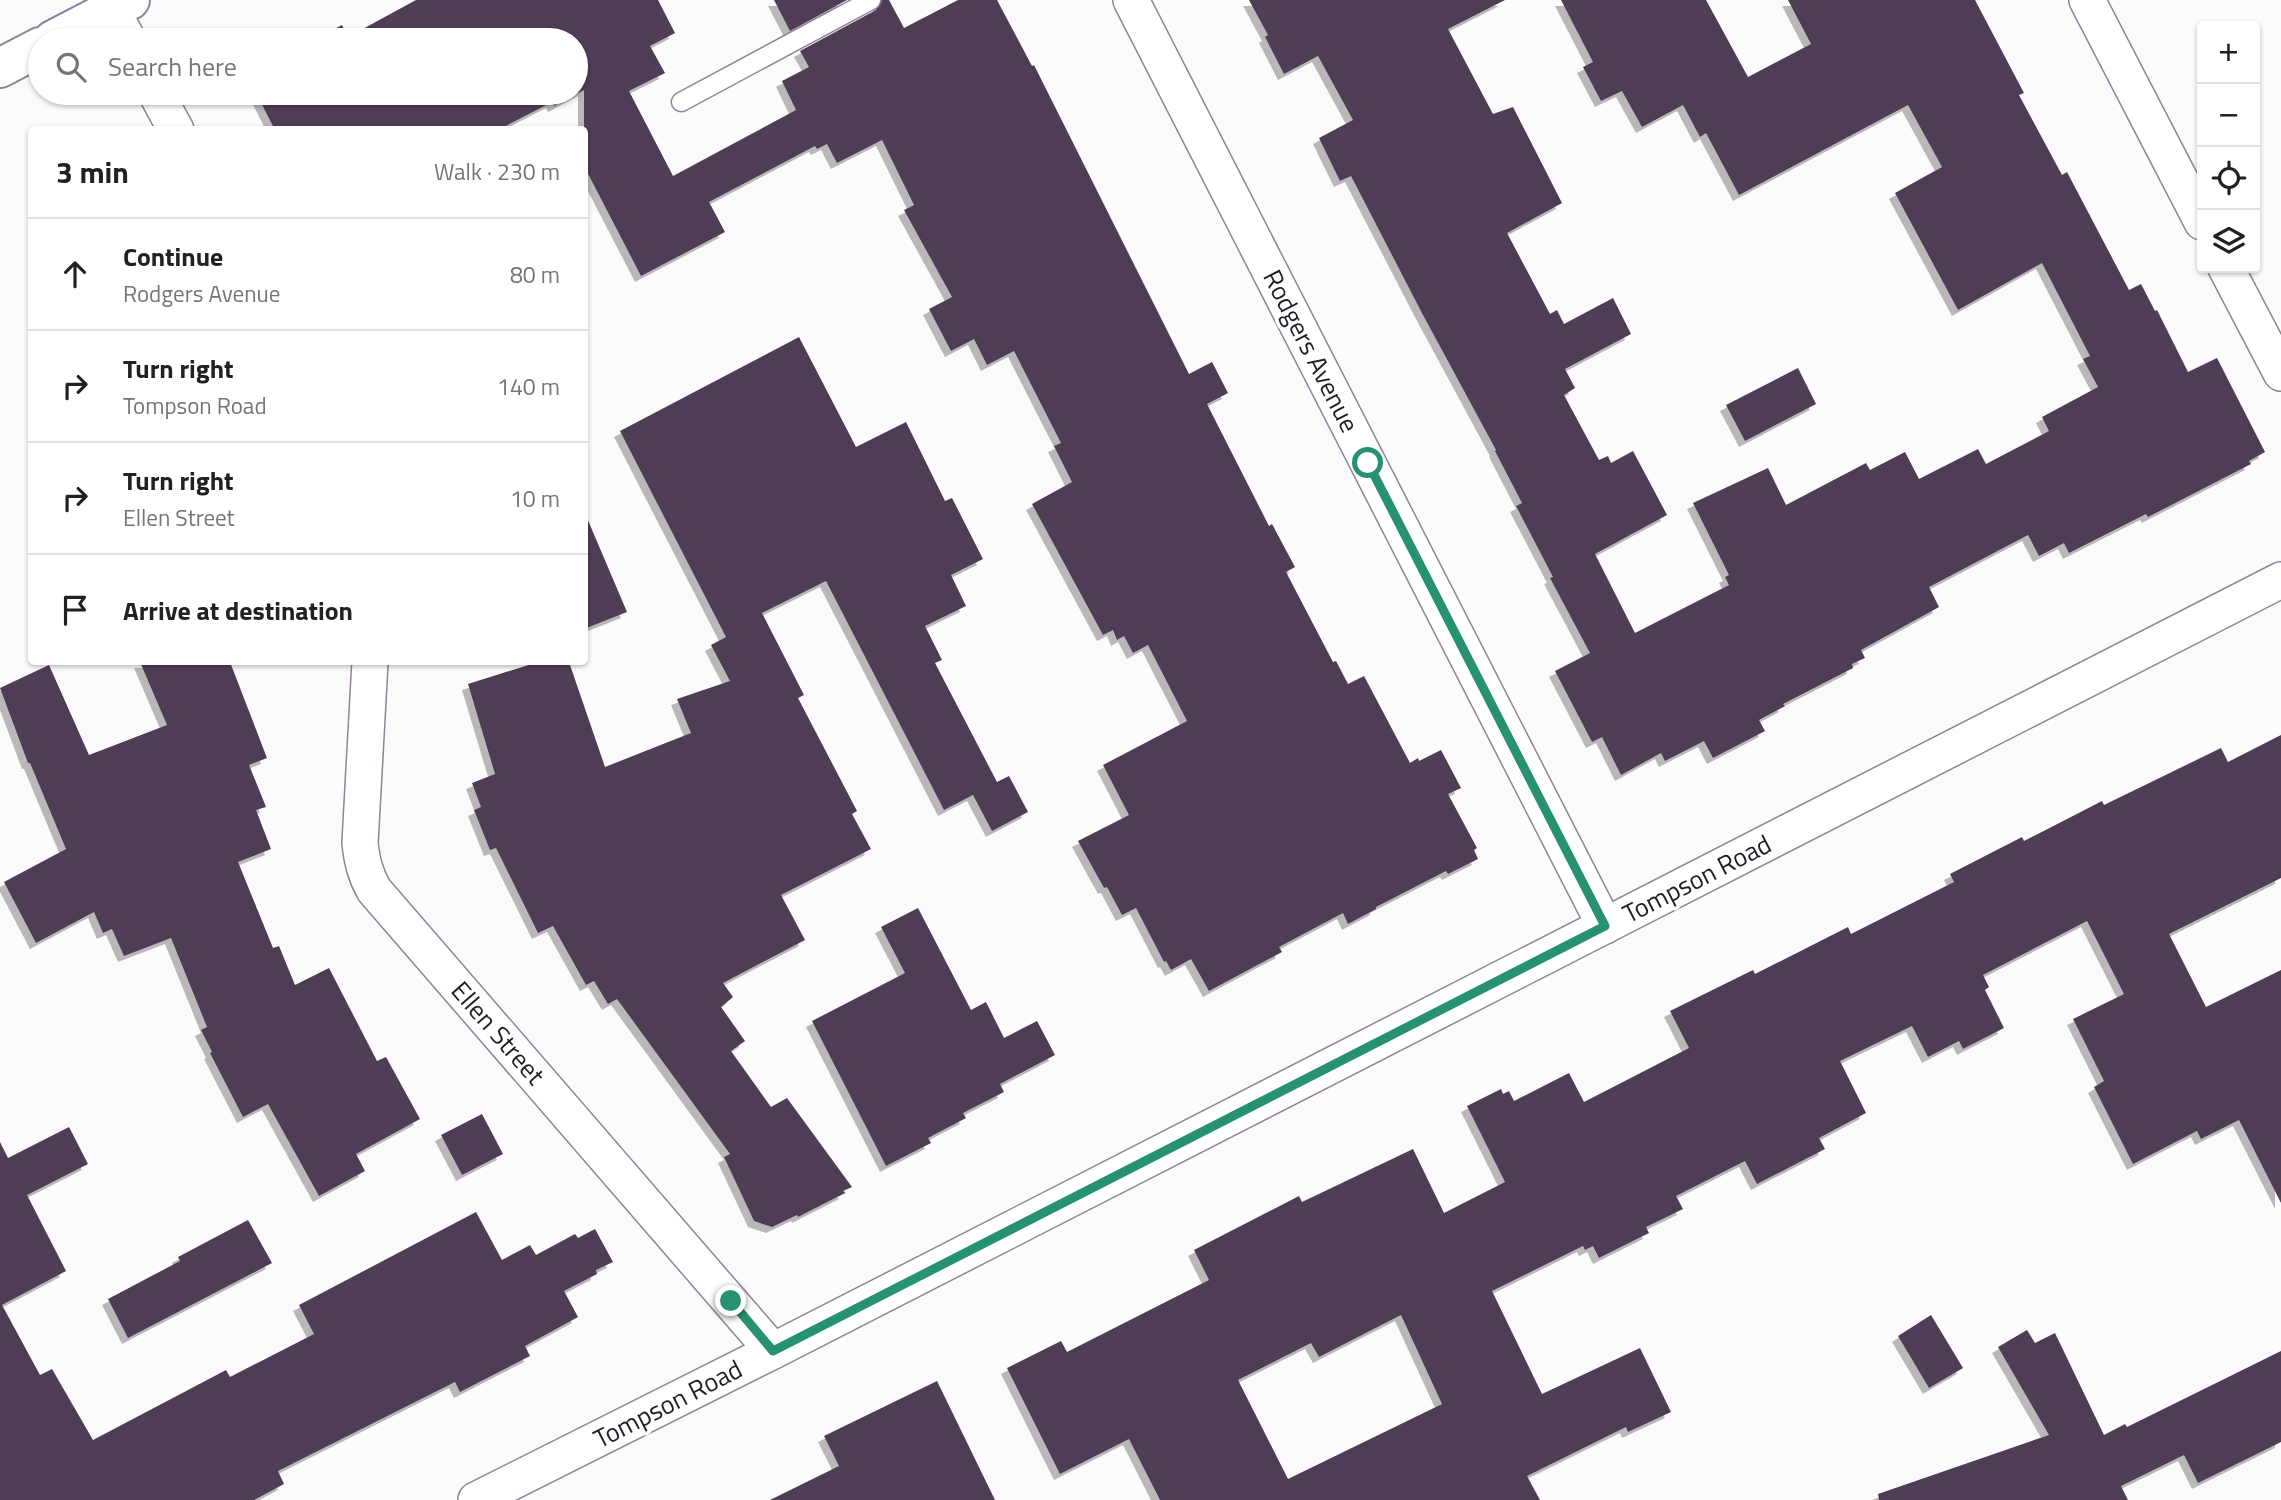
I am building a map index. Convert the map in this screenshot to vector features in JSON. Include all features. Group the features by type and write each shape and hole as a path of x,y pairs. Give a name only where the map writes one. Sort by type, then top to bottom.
{"main road":[{"path":"90,28 123,17"},
{"path":"0,68 28,53"}],"street":[{"name":"Rodgers Avenue","path":"1131,0 1605,926"},
{"path":"2087,0 2197,212"},
{"path":"162,105 174,126"},
{"path":"2229,273 2281,373"},
{"name":"Tompson Road","path":"476,1500 773,1351 2281,580"},
{"name":"Ellen Street","path":"370,665 360,843 366,876 374,890 773,1351"}],"lane":[{"path":"681,102 871,0"}],"building":[{"path":"416,0 658,0 675,33 650,46 665,73 629,91 673,176 796,110 782,81 809,67 800,51 876,10 882,0 889,0 904,28 958,0 997,0 1032,66 1034,65 1189,374 1212,362 1228,393 1207,404 1269,526 1272,524 1295,567 1286,572 1333,662 1336,661 1348,684 1364,676 1410,763 1441,750 1461,788 1448,794 1477,848 1474,850 1478,859 1448,874 1446,871 1348,924 1343,913 1279,947 1282,952 1209,991 1191,959 1171,970 1166,961 1164,962 1136,908 1122,915 1078,841 1129,815 1103,765 1187,721 1148,645 1133,653 1124,636 1117,640 1113,630 1103,635 1032,504 1072,482 1054,446 1061,443 1014,351 987,365 974,339 951,351 929,309 952,297 904,210 914,205 882,140 837,163 827,144 817,149 815,146 709,202 725,232 641,276 588,174 588,126 584,126 584,105 588,105 588,28 365,28"},
{"path":"774,0 847,0 790,31"},
{"path":"1249,0 1505,0 1448,29 1493,114 1513,107 1562,203 1507,233 1550,314 1557,310 1564,324 1613,298 1631,334 1565,369 1575,388 1564,395 1599,460 1608,456 1611,463 1633,451 1667,515 1595,554 1635,633 1729,585 1725,577 1729,575 1693,503 1768,468 1786,505 1866,463 1870,470 1905,452 1919,479 1978,449 1986,464 2049,431 2042,417 2098,387 2083,359 2090,356 2042,263 1958,310 1895,193 1942,167 1908,105 1739,195 1706,133 1700,137 1683,105 1642,127 1622,91 1601,101 1583,67 1593,62 1561,0 1706,0 1748,77 1811,44 1788,0 1975,0 2024,93 2019,95 2062,175 2067,172 2129,290 2141,284 2188,372 2217,358 2265,452 2249,461 2251,464 2148,517 2146,514 2069,553 2064,543 2039,556 2028,535 1929,587 1939,607 1861,650 1865,658 1852,664 1853,668 1783,704 1785,706 1759,720 1765,731 1713,758 1704,741 1665,761 1661,753 1621,775 1602,737 1592,742 1555,671 1590,653 1516,506 1522,503 1351,176 1340,181 1319,138 1353,120 1318,56 1284,74 1265,37 1268,35"},
{"path":"262,105 546,105 506,126 273,126"},
{"path":"799,337 856,447 906,422 945,501 952,498 983,559 951,575 966,606 925,626 942,660 935,663 997,782 1009,776 1028,812 992,831 973,795 944,810 826,581 762,613 804,695 798,698 857,811 852,814 871,849 781,895 805,940 723,983 733,997 721,1007 745,1041 731,1051 771,1107 787,1098 852,1187 798,1217 797,1215 772,1227 754,1221 724,1157 730,1154 617,999 608,1004 594,981 586,985 553,926 538,933 496,848 490,850 474,810 481,807 472,783 495,774 468,684 528,665 570,665 605,767 691,733 677,699 730,681 711,645 726,637 620,431"},
{"path":"1798,368 1816,404 1745,441 1726,405"},
{"path":"588,520 627,612 588,627"},
{"path":"49,665 89,755 167,725 141,665 231,665 267,758 249,765 266,807 256,810 271,849 238,862 273,948 279,946 295,985 329,968 377,1061 386,1057 420,1119 356,1154 365,1171 319,1196 268,1104 243,1117 210,1053 212,1052 201,1030 207,1027 171,938 124,956 112,929 103,933 94,912 36,943 4,882 66,849 28,763 0,688"},
{"path":"2281,735 2281,878 2169,934 2206,1007 2281,970 2281,1203 2239,1120 2201,1139 2197,1131 2133,1164 2094,1087 2104,1081 2073,1019 2124,994 2087,921 1983,975 1989,987 1985,990 2004,1028 1963,1049 1959,1041 1928,1057 1912,1026 1840,1061 1866,1113 1819,1138 1825,1149 1757,1184 1745,1161 1676,1196 1683,1209 1646,1227 1649,1233 1599,1258 1593,1246 1585,1250 1583,1246 1492,1291 1542,1394 1640,1348 1671,1412 1628,1432 1626,1427 1527,1476 1540,1500 1160,1500 1129,1439 1060,1474 1007,1368 1061,1341 1067,1352 1209,1280 1194,1250 1299,1196 1302,1202 1413,1149 1444,1213 1505,1182 1467,1106 1501,1089 1503,1094 1509,1091 1514,1101 1569,1073 1584,1102 1689,1048 1670,1011 1753,970 1755,974 1848,927 1851,934 1954,882 1950,874 2022,837 2024,841 2102,801 2104,805 2221,748 2228,762","holes":["1401,1315 1442,1404 1288,1479 1238,1380 1311,1343 1319,1357"]},
{"path":"918,908 971,1010 986,1002 1004,1038 1037,1021 1055,1055 1000,1084 1004,1092 963,1113 966,1118 928,1138 931,1143 886,1166 812,1021 905,973 881,927"},
{"path":"482,1114 503,1154 462,1175 441,1135"},
{"path":"69,1127 88,1164 27,1195 66,1271 2,1305 40,1375 52,1369 93,1440 226,1370 230,1377 314,1334 299,1305 476,1212 502,1260 530,1245 536,1255 575,1234 578,1238 595,1229 613,1262 596,1270 597,1274 564,1291 578,1317 525,1346 530,1356 460,1392 455,1382 278,1471 284,1484 254,1500 0,1500 0,1142 8,1158"},
{"path":"248,1220 272,1263 128,1338 108,1299 180,1261 178,1257"},
{"path":"1931,1315 1963,1368 1929,1388 1898,1336"},
{"path":"2027,1330 2035,1343 2055,1333 2104,1435 2125,1424 2127,1427 2281,1351 2281,1442 2198,1483 2184,1455 2121,1486 2128,1500 1879,1500 1878,1494 2049,1435 1998,1347"},
{"path":"937,1381 995,1500 770,1500 839,1466 824,1436"}],"route":[{"path":"731,1301 773,1351 1605,926 1368,463"}]}
